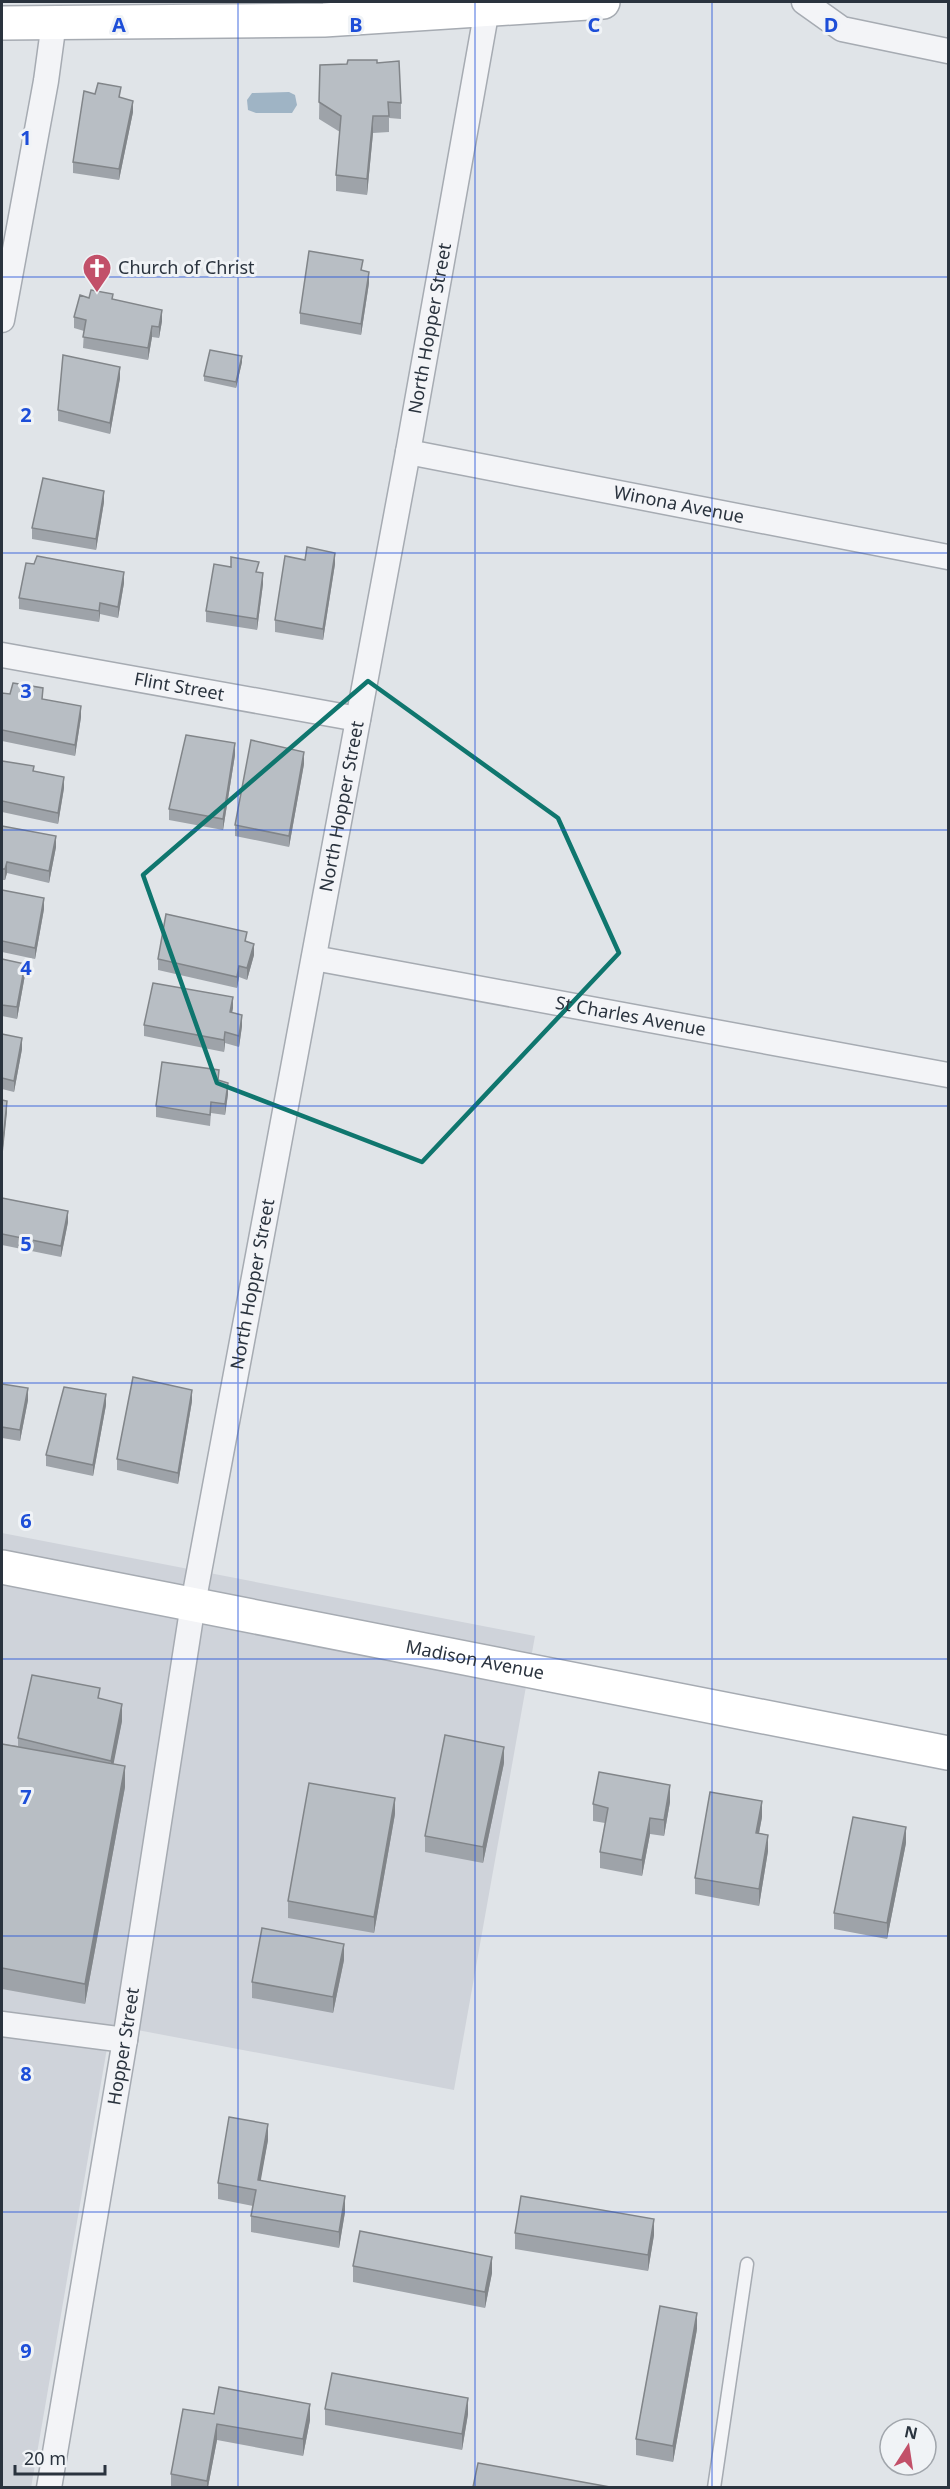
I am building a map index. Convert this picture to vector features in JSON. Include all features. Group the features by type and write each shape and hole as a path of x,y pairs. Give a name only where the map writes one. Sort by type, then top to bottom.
{"main road":[{"path":"2,23 324,20 603,2"},
{"name":"Madison Avenue","path":"2,1567 948,1753"}],"street":[{"path":"804,2 842,29 948,51"},
{"name":"North Hopper Street","path":"193,1604 408,452 487,9"},
{"path":"2,320 46,81 54,22"},
{"name":"Winona Avenue","path":"408,452 948,557"},
{"name":"Flint Street","path":"2,655 358,719"},
{"name":"St Charles Avenue","path":"314,958 948,1075"},
{"name":"Hopper Street","path":"49,2487 125,2040 193,1604"},
{"path":"2,2024 125,2040"}],"lane":[{"path":"714,2487 747,2264"}],"highlighted area":[{"path":"368,681 558,818 619,953 422,1162 217,1083 143,875"}],"shaded area":[{"path":"2,1533 535,1636 454,2090 111,2025 31,2488 2,2487"}],"water":[{"path":"289,92 295,95 297,105 292,113 256,113 248,110 247,100 252,93"}],"building":[{"path":"348,60 377,60 377,63 399,61 401,103 388,102 389,116 373,116 367,179 336,175 341,116 319,102 320,65 347,64"},
{"path":"98,83 121,87 119,97 133,101 119,169 73,162 84,91 95,94"},
{"path":"309,251 363,260 361,270 369,272 361,324 300,313"},
{"path":"91,290 113,294 112,299 162,310 159,327 152,326 148,348 83,337 86,320 74,317 80,295 89,298"},
{"path":"210,350 242,356 236,382 204,376"},
{"path":"63,355 120,367 110,423 58,410"},
{"path":"43,478 104,491 96,539 32,528"},
{"path":"307,547 335,553 323,629 275,620 285,556 305,560"},
{"path":"37,556 124,572 118,607 100,603 99,611 19,598 26,563 34,564"},
{"path":"231,557 259,562 256,572 263,573 257,619 206,611 214,564 231,567"},
{"path":"13,683 43,688 42,699 81,706 75,745 2,730 2,693 10,694"},
{"path":"186,735 235,743 223,819 169,809"},
{"path":"251,740 304,752 289,836 235,825"},
{"path":"2,761 34,766 33,771 64,777 58,813 2,801"},
{"path":"2,826 56,836 49,871 7,862 5,869 2,869"},
{"path":"2,890 44,898 35,948 2,941"},
{"path":"166,914 247,932 245,941 254,944 247,968 239,966 237,977 158,959"},
{"path":"2,959 25,964 17,1007 2,1005"},
{"path":"153,983 233,997 230,1012 242,1015 239,1036 225,1032 224,1040 144,1025"},
{"path":"2,1034 22,1038 14,1081 2,1078"},
{"path":"162,1062 219,1070 218,1080 228,1083 225,1104 211,1102 210,1115 156,1106"},
{"path":"2,1100 7,1101 2,1150"},
{"path":"2,1198 68,1211 61,1246 2,1234"},
{"path":"133,1377 192,1390 178,1473 117,1459"},
{"path":"2,1384 28,1388 20,1430 2,1427"},
{"path":"64,1387 106,1394 93,1465 46,1455"},
{"path":"32,1675 100,1688 98,1698 122,1704 111,1761 18,1738"},
{"path":"445,1735 504,1747 483,1847 425,1836"},
{"path":"2,1744 125,1766 85,1984 2,1968"},
{"path":"599,1772 670,1785 664,1820 650,1818 642,1860 600,1852 608,1808 593,1804"},
{"path":"309,1783 395,1798 374,1917 288,1901"},
{"path":"710,1792 762,1801 756,1833 768,1835 759,1889 695,1878"},
{"path":"853,1817 906,1827 887,1923 834,1913"},
{"path":"262,1928 344,1944 333,1997 252,1982"},
{"path":"229,2117 268,2124 258,2180 345,2196 339,2232 251,2216 256,2190 218,2183"},
{"path":"521,2196 654,2219 648,2255 515,2233"},
{"path":"360,2231 492,2257 485,2292 353,2266"},
{"path":"660,2306 697,2313 673,2446 636,2439"},
{"path":"332,2373 468,2398 462,2434 325,2409"},
{"path":"219,2387 310,2404 303,2439 217,2424 207,2481 171,2474 183,2409 214,2414"},
{"path":"478,2463 610,2487 473,2487"}],"place":[{"name":"Church of Christ","path":"97,294"}]}
